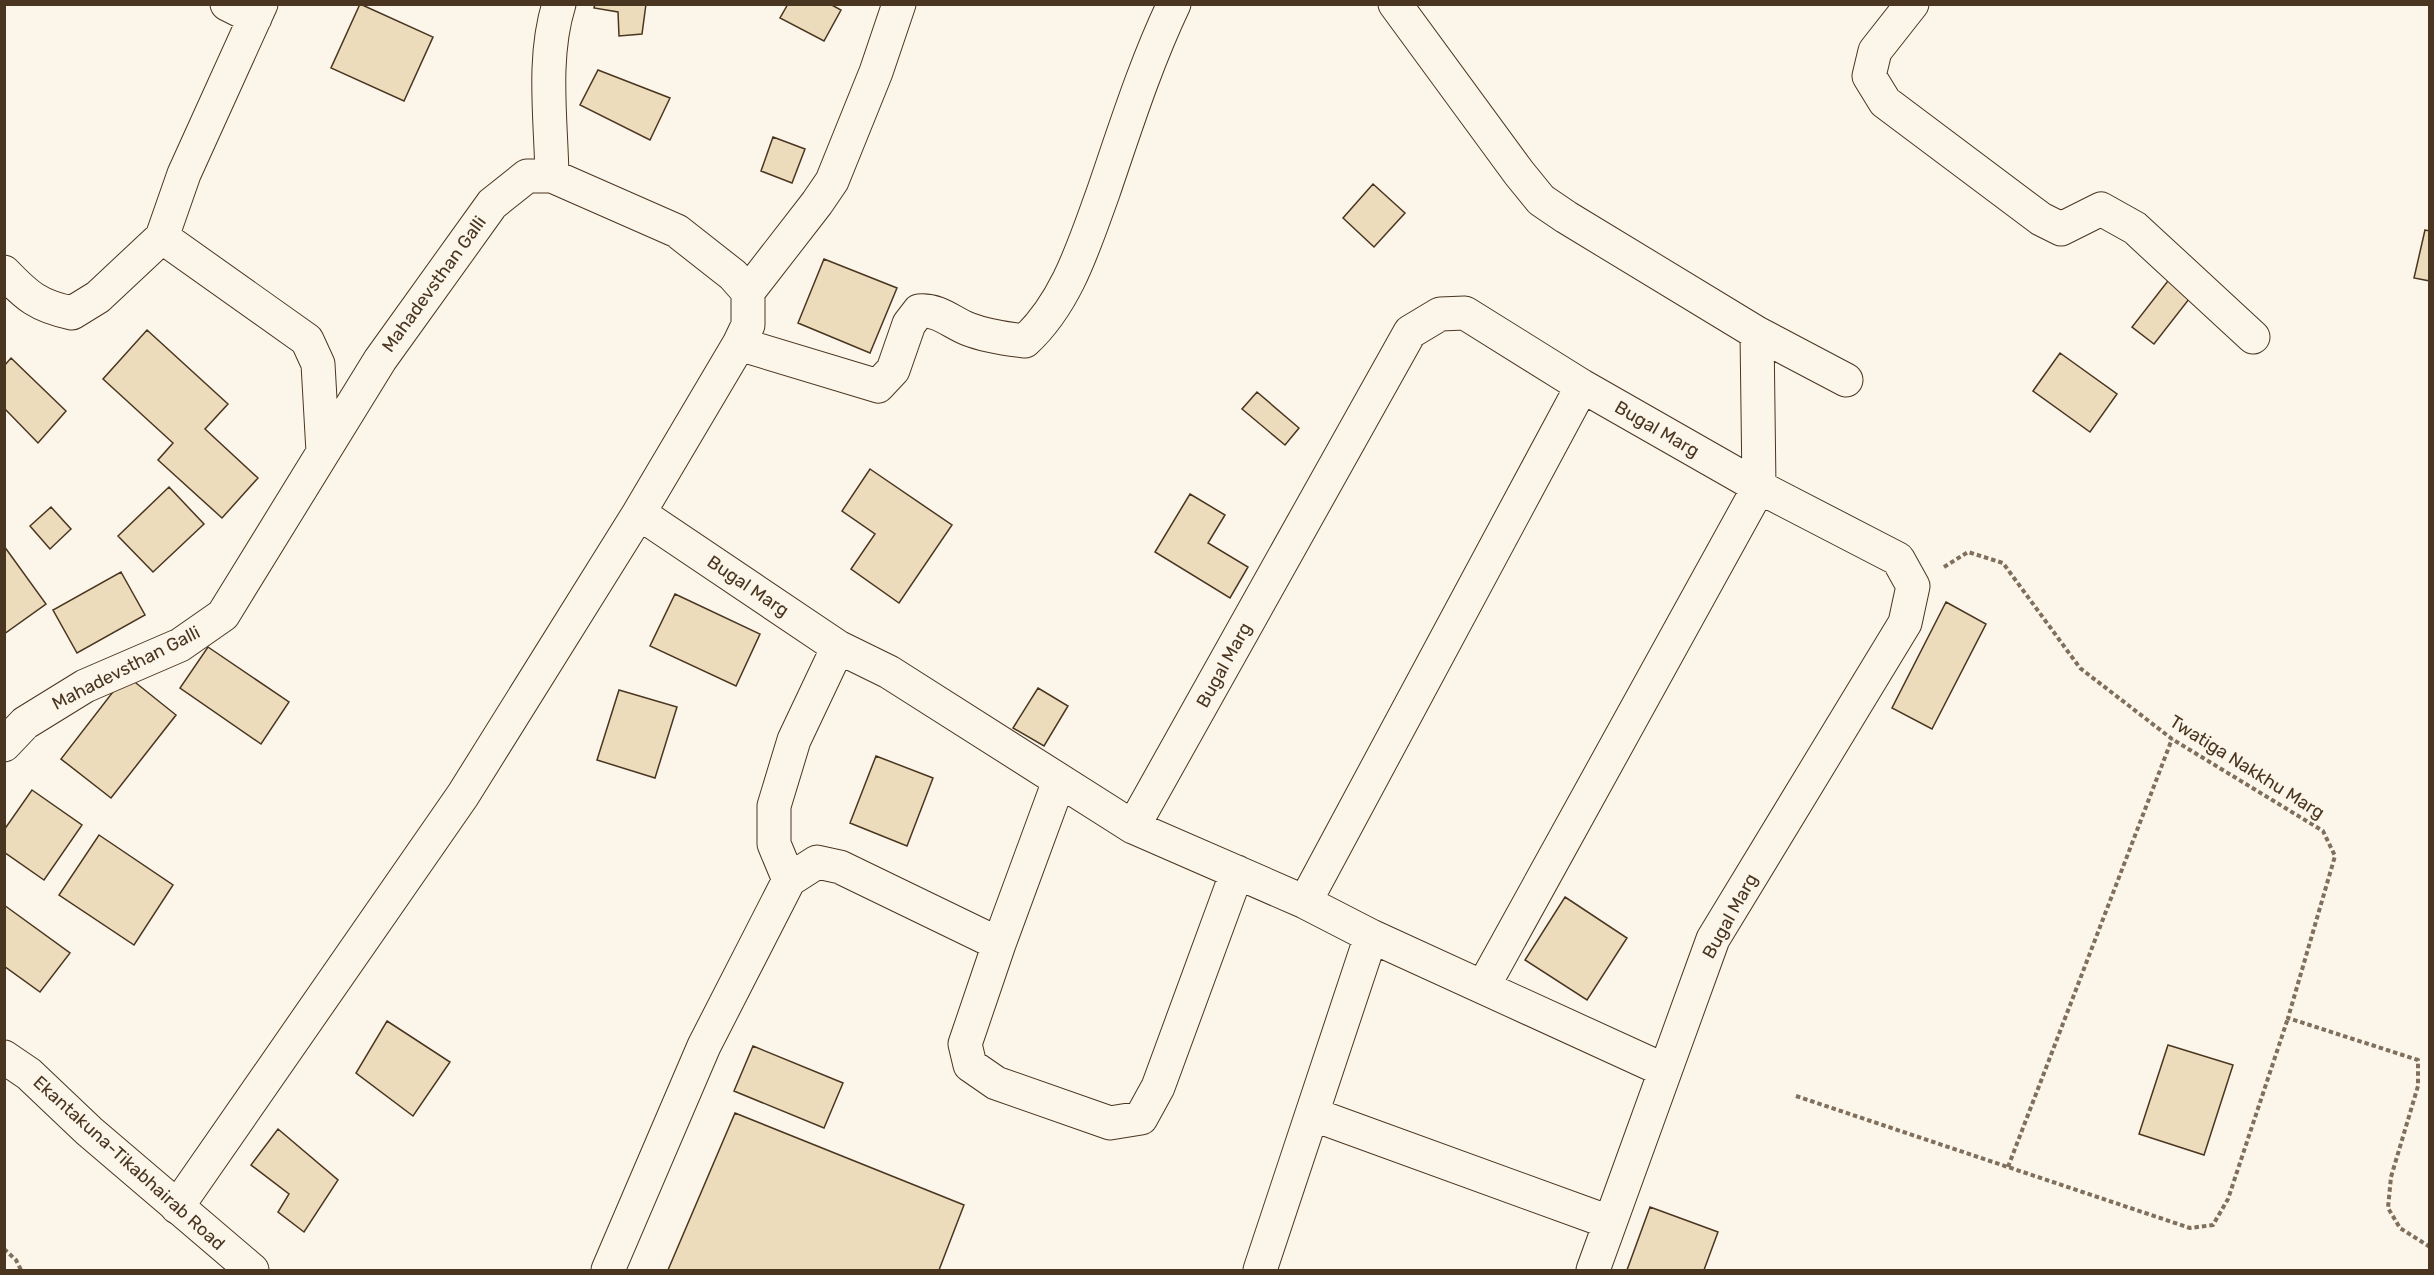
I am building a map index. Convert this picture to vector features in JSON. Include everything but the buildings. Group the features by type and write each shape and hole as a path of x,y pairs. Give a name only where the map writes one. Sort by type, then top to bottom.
{"street":[{"path":"552,176 550,70 553,23 559,4"},
{"path":"177,1208 463,795 639,513 748,325 748,291 832,181 876,72 899,4"},
{"path":"738,344 878,386 893,370 909,324 919,311 932,310 969,330 1025,341 1038,329 1074,270 1153,48 1174,4"},
{"path":"1395,4 1541,200 1757,333 1846,380"},
{"path":"1912,4 1875,51 1869,76 1885,102 2041,219 2061,229 2101,209 2135,228 2253,337"},
{"path":"4,272 27,296 52,309 72,313 98,297 162,237 248,9"},
{"name":"Mahadevsthan Galli","path":"4,745 25,723 85,686 180,645 223,615 380,360 492,204 527,176 552,176 677,231 734,275 748,291"},
{"path":"162,237 307,340 318,364 323,452"},
{"name":"Bugal Marg","path":"1133,827 1410,332 1440,314 1465,313 1582,386 1759,487 1898,559 1913,586 1905,623 1713,939 1593,1270"},
{"path":"1483,987 1759,487 1757,333"},
{"path":"1305,902 1582,386"},
{"name":"Bugal Marg","path":"639,513 838,647 889,672 1133,827 1305,902 1371,936 1664,1070"},
{"path":"789,880 774,844 774,806 794,740 838,647"},
{"path":"1059,781 965,1044 970,1065 996,1083 1110,1123 1142,1118 1158,1087 1237,872"},
{"path":"608,1270 704,1046 789,880 817,862 840,867 999,944"},
{"path":"1260,1270 1371,936"},
{"name":"Ekantakuna-Tikabhairab Road","path":"4,1057 29,1074 89,1131 252,1270"},
{"path":"1312,1114 1609,1222"}],"path":[{"name":"Twatiga Nakkhu Marg","path":"1913,586 1968,552 2003,563 2080,668 2172,739 2323,831 2335,856 2289,1018 2228,1199 2213,1225 2190,1228 2007,1167"},
{"path":"1796,1096 2007,1167 2172,739"},
{"path":"2289,1018 2418,1060 2418,1086 2391,1177 2388,1208 2400,1228 2430,1247"},
{"path":"4,1249 16,1260 21,1270"}]}
